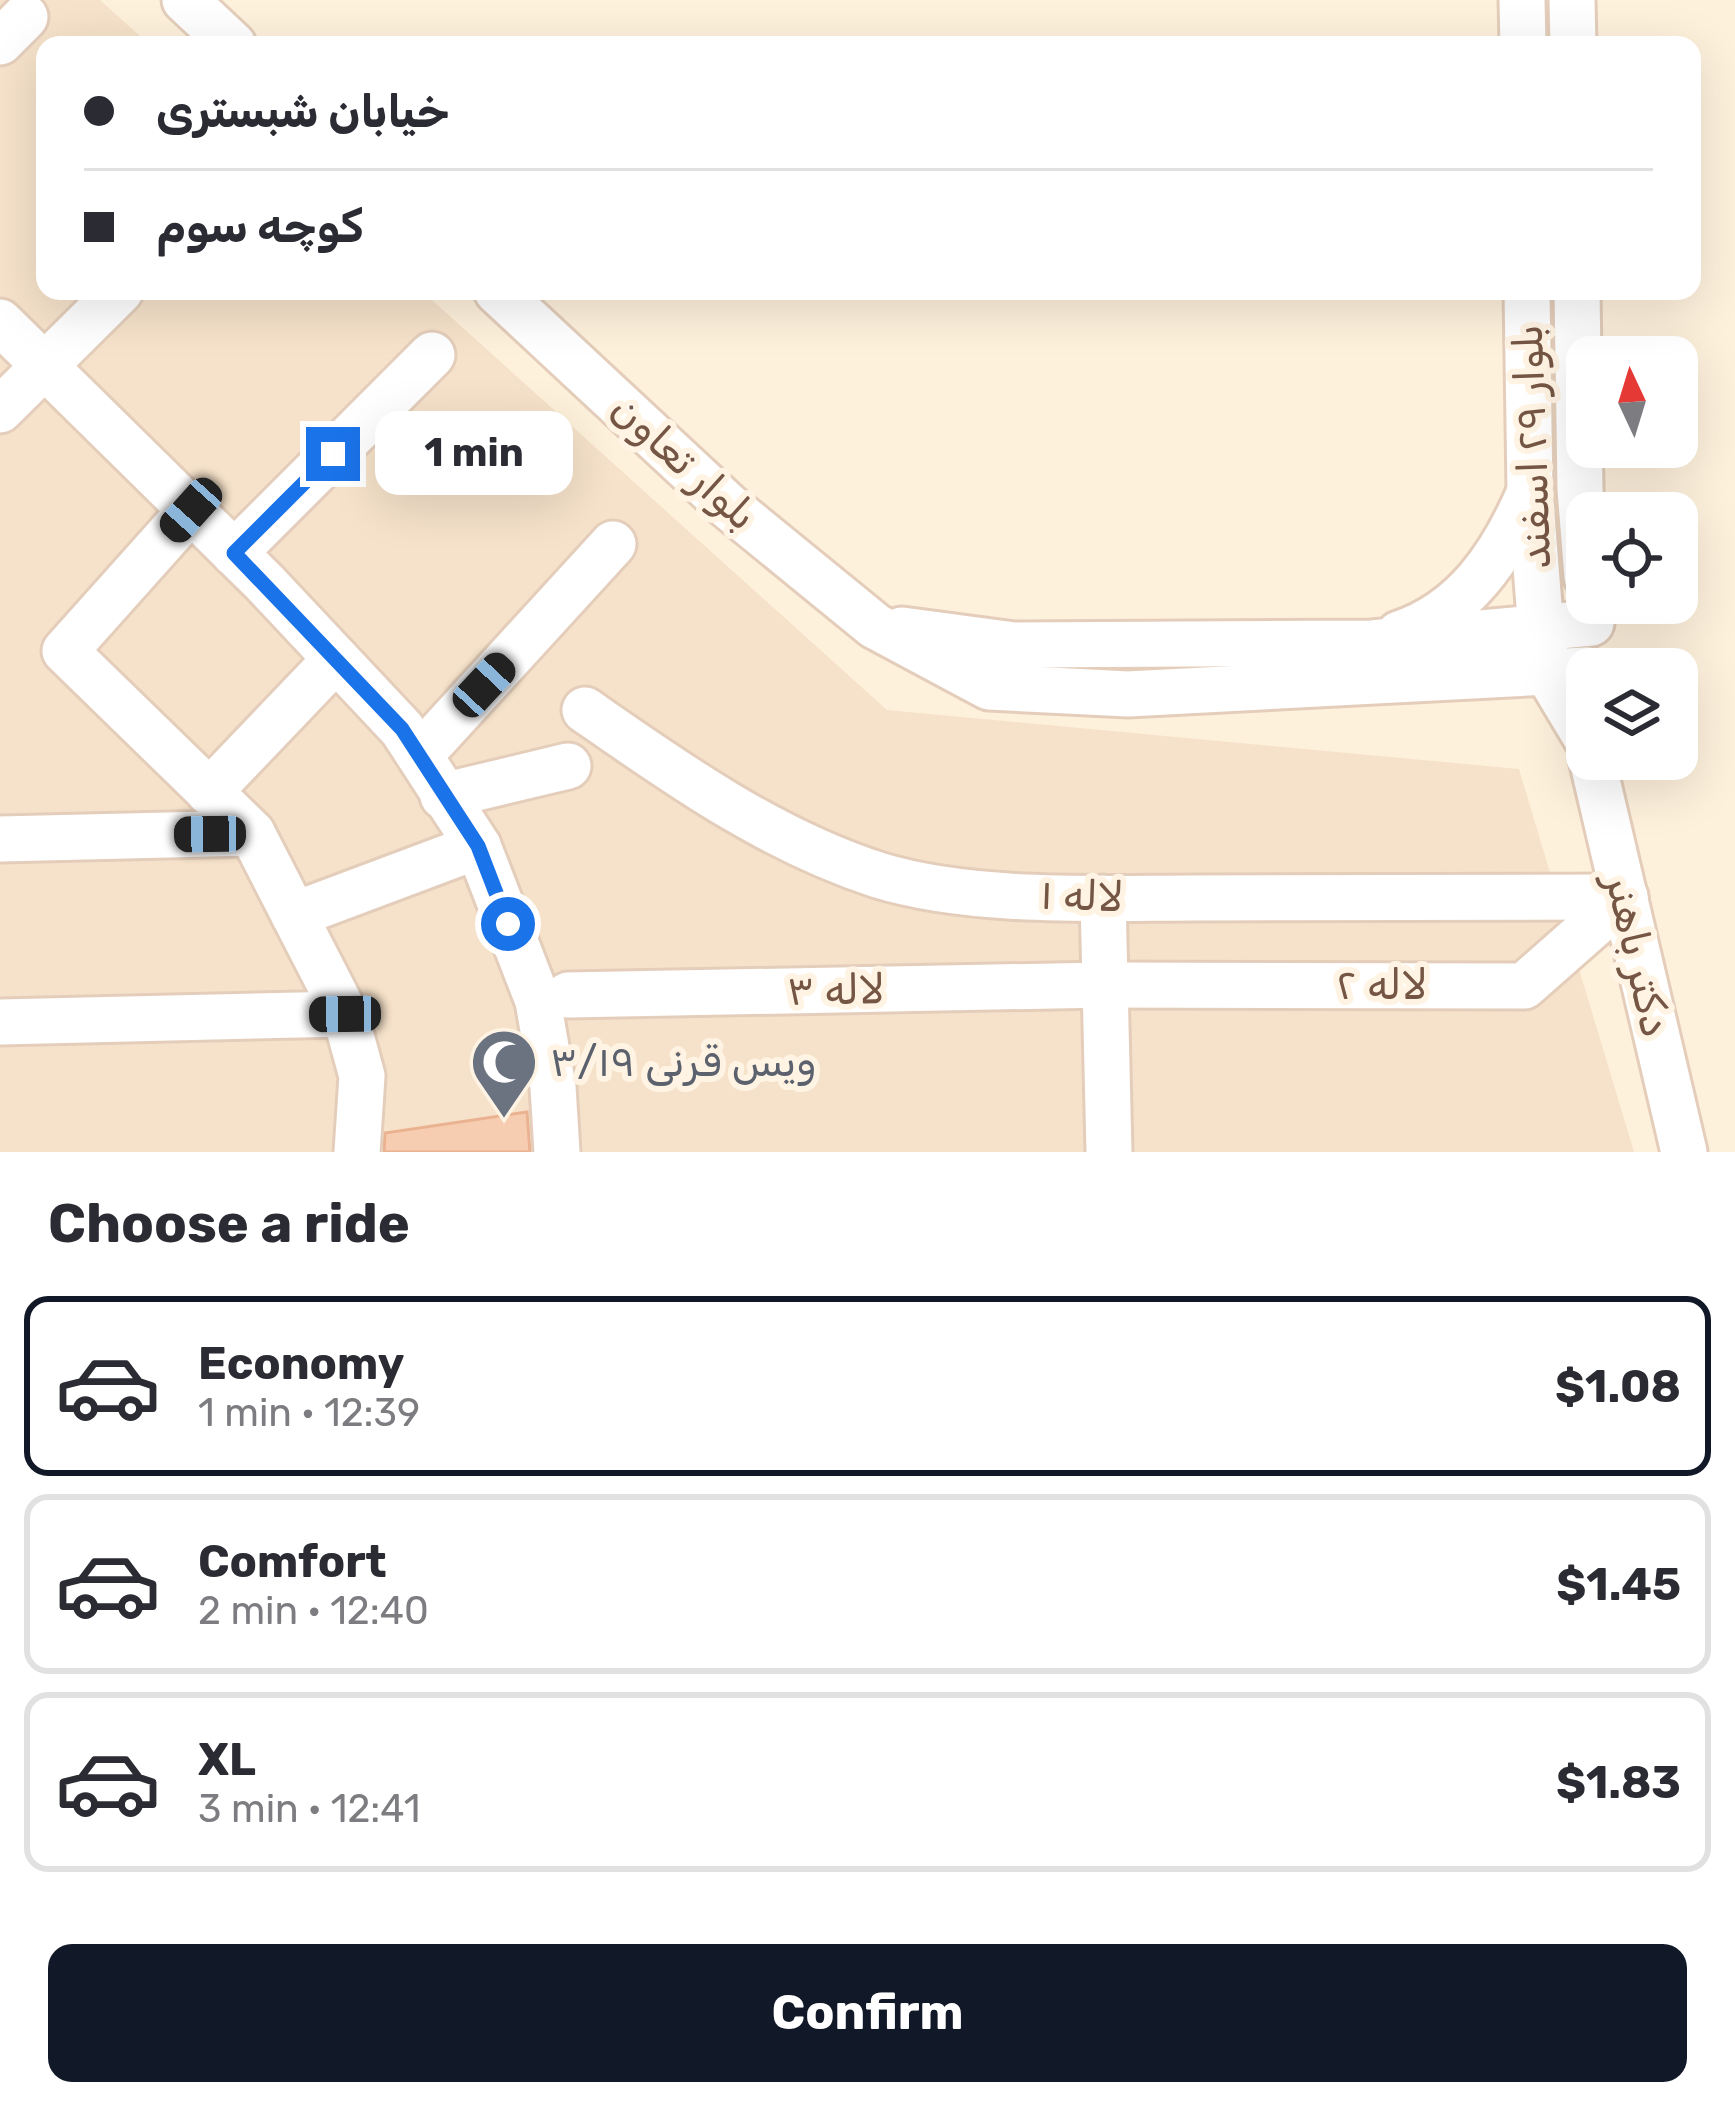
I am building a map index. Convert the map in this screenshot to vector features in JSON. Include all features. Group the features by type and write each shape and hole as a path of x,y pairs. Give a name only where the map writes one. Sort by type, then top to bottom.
{"street":[{"path":"184,0 223,36"},
{"path":"1522,0 1523,36"},
{"path":"1572,0 1573,36"},
{"path":"0,410 111,300"},
{"name":"بلوار تعاون","path":"507,300 728,506 875,626 989,687 1128,694 1566,671"},
{"name":"بلوار ۲۹ اسفند","path":"1527,300 1530,492 1541,630 1566,653"},
{"name":"بلوار ۲۹ اسفند","path":"1577,300 1580,492"},
{"path":"0,322 336,658 420,755 478,846 538,1001 553,1087 557,1152"},
{"path":"234,553 433,355"},
{"path":"1372,643 1416,628 1467,595 1495,560 1530,492"},
{"path":"191,510 65,651 252,833 345,1014 362,1076 357,1152"},
{"path":"420,755 614,544"},
{"path":"875,626 1014,645 1372,643 1541,630 1566,621"},
{"path":"209,792 336,658"},
{"name":"لاله ۱","path":"585,710 686,780 804,847 883,876 972,891 1103,898 1625,897"},
{"path":"443,796 568,766"},
{"name":"دکتر باهنر","path":"1597,780 1684,1152"},
{"path":"0,838 252,833"},
{"path":"294,915 478,846"},
{"name":"لاله ۲","path":"1105,985 1525,986 1625,897"},
{"path":"1103,898 1109,1152"},
{"name":"لاله ۳","path":"568,995 1105,985"},
{"path":"0,1022 345,1014"}],"shaded area":[{"path":"0,0 100,0 140,36 36,36 36,300 432,300 887,710 1519,769 1634,1152 0,1152"}],"building":[{"name":"ویس قرنی ۳/۱۹","path":"527,1112 530,1152 384,1152 385,1133"}],"place":[{"name":"ویس قرنی ۳/۱۹","path":"504,1121"}],"route":[{"path":"333,454 234,553 402,729 478,846 508,924"}]}
